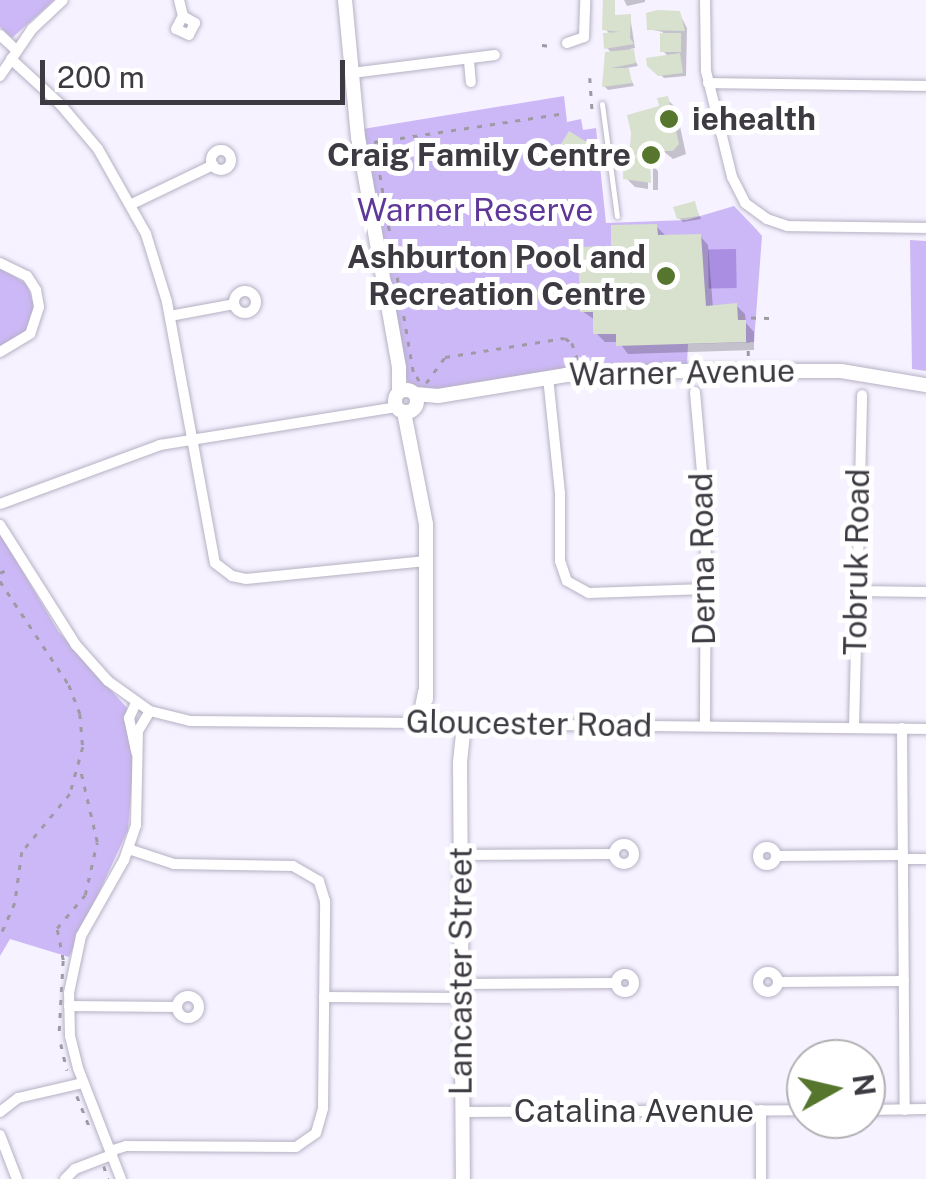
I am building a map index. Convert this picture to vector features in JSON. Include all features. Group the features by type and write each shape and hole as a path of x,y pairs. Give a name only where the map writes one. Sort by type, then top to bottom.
{"street":[{"path":"0,76 63,0"},
{"path":"178,0 183,16"},
{"path":"345,0 352,73 426,524 424,723"},
{"path":"585,0 584,37 589,50"},
{"path":"706,0 708,82 732,178 740,195 758,214 798,227 926,228"},
{"path":"0,35 88,136 132,204 153,254 170,316 212,556 232,576 246,579 426,561"},
{"path":"567,44 584,37"},
{"path":"352,73 496,56"},
{"path":"468,61 470,82"},
{"path":"708,82 926,86"},
{"path":"132,204 212,165"},
{"path":"0,263 27,276 39,308 30,334 0,352"},
{"path":"170,316 234,304"},
{"name":"Warner Avenue","path":"1,506 142,451 548,377 841,371 926,385"},
{"path":"548,377 560,494 560,561 567,581 589,593 706,589"},
{"name":"Derna Road","path":"694,392 706,505 705,726"},
{"name":"Tobruk Road","path":"854,728 862,395"},
{"path":"1,506 9,539"},
{"path":"0,526 9,539"},
{"name":"Gloucester Road","path":"9,539 76,645 108,681 150,712 190,721 926,728"},
{"path":"855,591 926,592"},
{"path":"136,704 129,722 138,758"},
{"path":"121,1179 83,1082 70,1036 68,1006 82,936 128,849 140,797 138,731 150,712"},
{"name":"Lancaster Street","path":"460,724 463,1179"},
{"path":"902,728 905,1110"},
{"path":"66,1179 75,1170 126,1146 291,1147 309,1140 320,1125 325,901 314,876 286,866 174,864 128,849"},
{"path":"460,855 614,854"},
{"path":"776,856 926,859"},
{"path":"778,982 904,981"},
{"path":"324,996 616,983"},
{"path":"68,1006 177,1008"},
{"path":"0,1112 18,1098 83,1082"},
{"path":"886,1110 926,1109"},
{"path":"760,1110 761,1179"},
{"name":"Catalina Avenue","path":"462,1112 786,1110"},
{"path":"0,1135 17,1179"}],"lane":[{"path":"602,104 618,216"}],"path":[{"path":"542,45 551,46"},
{"path":"590,78 592,108"},
{"path":"566,114 374,142 416,379 427,383 433,368 445,357 564,338 572,342 580,374"},
{"path":"738,317 776,318"},
{"path":"748,342 748,356"},
{"path":"0,573 22,563"},
{"path":"0,581 74,696 82,736 80,769 96,842 85,895 58,928 63,960"},
{"path":"0,936 17,896 22,852 33,834 65,802 80,769"}],"green space":[{"path":"0,0 54,0 12,38 0,27"},
{"name":"Warner Reserve","path":"564,96 567,122 581,119 583,130 596,128 606,223 687,220 734,206 762,236 754,342 688,344 687,365 414,390 406,378 363,129"},
{"path":"910,240 926,241 926,371 912,369"},
{"path":"0,268 27,284 35,308 27,330 0,347"},
{"path":"0,533 58,631 127,708 133,767 128,830 69,957 10,939 0,956"}],"shaded area":[{"path":"708,249 736,249 737,288 709,288"}],"building":[{"path":"603,0 615,0 615,15 631,14 630,38 634,44 604,49 603,33 620,32 602,30"},
{"path":"680,11 685,31 647,30 646,13"},
{"path":"660,33 681,33 681,52 660,52"},
{"path":"634,49 636,63 611,68 629,68 632,83 602,87 605,52"},
{"path":"680,53 683,73 658,76 647,66 646,58"},
{"path":"668,96 679,144 673,151 661,151 653,144 652,149 641,147 639,159 650,160 651,183 623,179 624,145 630,146 631,133 627,115 659,106 657,98"},
{"path":"569,131 591,145 580,162 558,148"},
{"path":"695,201 699,216 677,219 673,207"},
{"name":"Ashburton Pool and Recreation Centre","path":"657,224 658,235 701,234 706,306 737,303 738,320 746,320 746,342 616,346 616,334 593,334 593,312 580,312 578,247 611,246 611,225"}],"place":[{"name":"iehealth","path":"669,119"},
{"name":"Craig Family Centre","path":"651,155"},
{"name":"Ashburton Pool and Recreation Centre","path":"666,276"}]}
